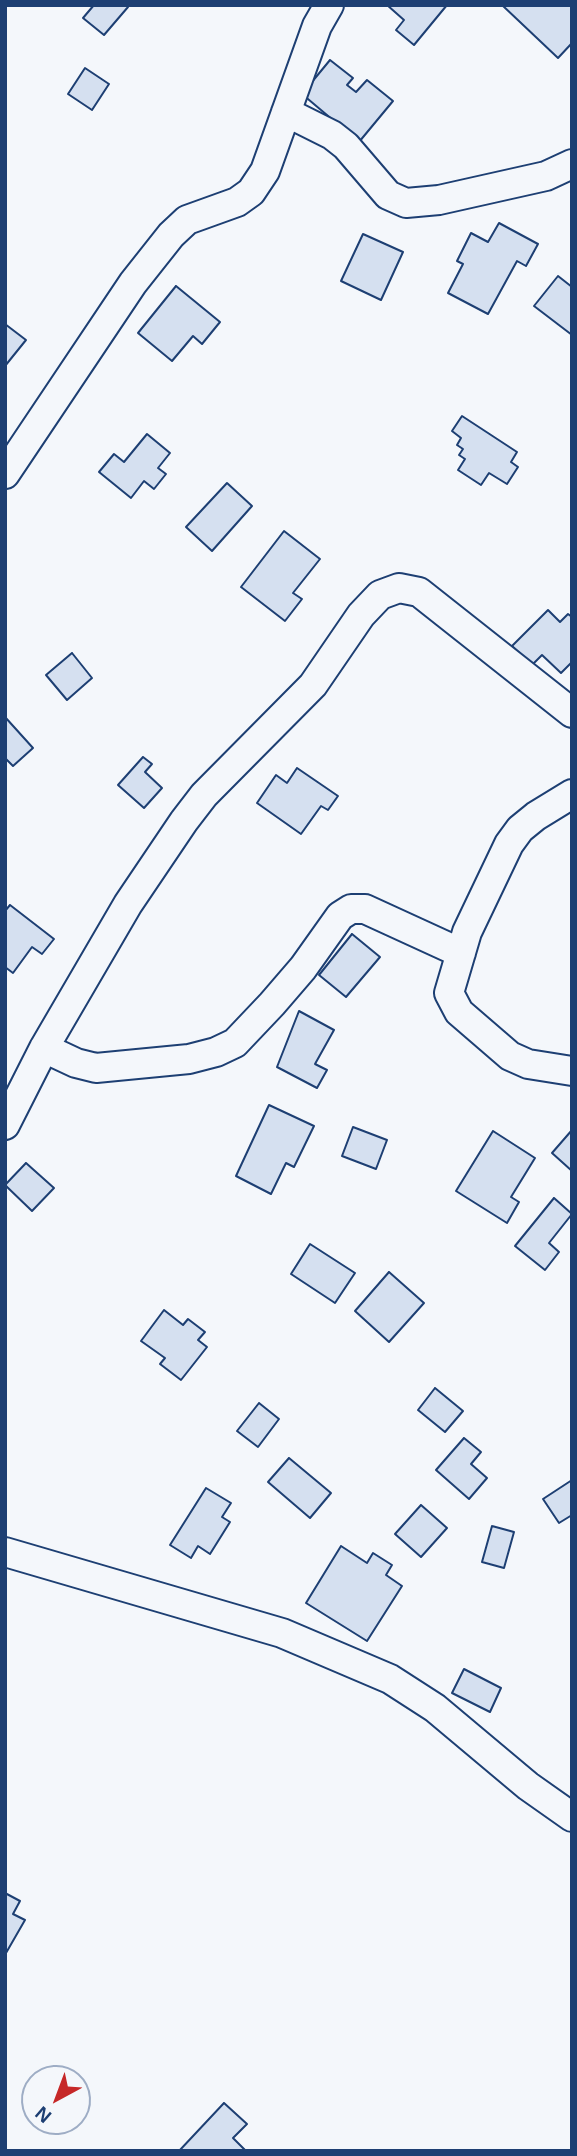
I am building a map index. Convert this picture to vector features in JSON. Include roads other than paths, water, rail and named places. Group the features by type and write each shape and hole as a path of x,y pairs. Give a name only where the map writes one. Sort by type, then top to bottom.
{"street":[{"path":"5,474 133,283 171,235 187,220 237,202 251,192 265,171 317,26 329,5"},
{"path":"286,112 332,135 346,146 388,195 396,201 406,203 439,200 546,176 572,164"},
{"path":"5,1125 44,1048 128,904 184,821 204,795 313,685 360,615 380,596 399,588 419,592 572,713"},
{"path":"572,794 536,816 520,829 509,844 461,953 449,993 459,1012 510,1056 528,1065 572,1071"},
{"path":"44,1048 76,1063 96,1068 189,1059 216,1052 234,1043 272,1004 303,968 340,916 351,909 365,909 461,953"},
{"path":"5,1552 282,1633 390,1679 435,1708 528,1786 572,1817"}]}
